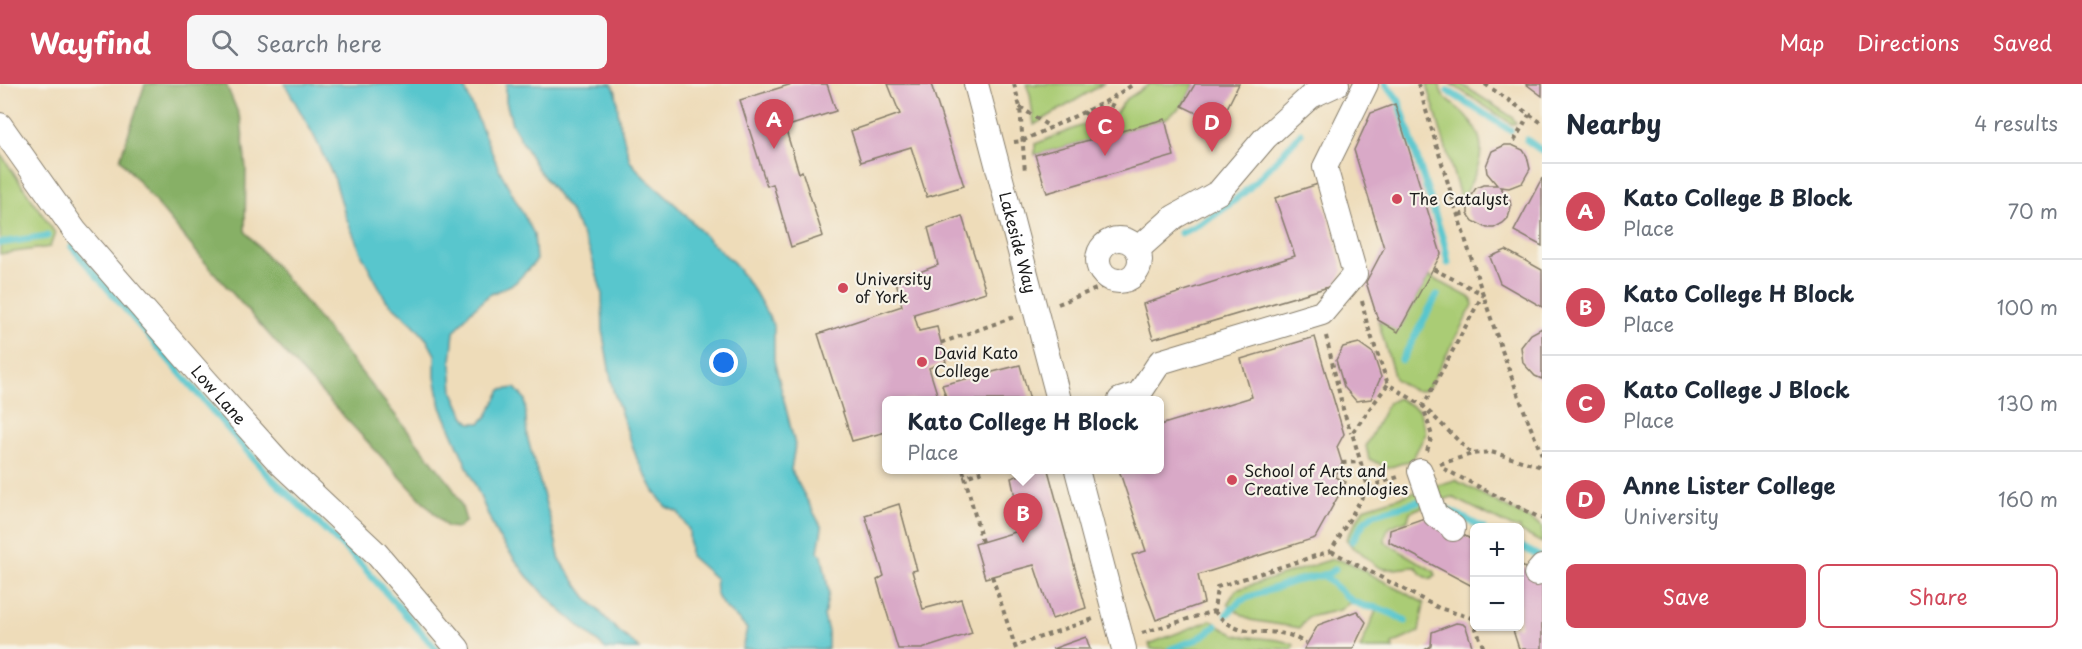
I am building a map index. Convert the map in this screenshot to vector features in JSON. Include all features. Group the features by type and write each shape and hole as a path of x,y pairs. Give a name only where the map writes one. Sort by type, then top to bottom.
{"street":[{"name":"Lakeside Way","path":"976,84 1047,306 1058,396"},
{"path":"1138,249 1174,217 1219,192 1265,138 1311,96 1337,84"},
{"path":"1133,396 1139,394 1160,362 1322,314 1355,274 1325,167 1366,84"},
{"name":"Low Lane","path":"0,125 75,231 206,381 279,462 376,553 458,649"},
{"path":"1125,239 1138,249 1141,266 1131,279 1114,282 1101,272 1098,255 1108,242 1125,239"},
{"path":"1429,468 1435,515 1453,529"},
{"path":"1078,474 1123,643"}],"path":[{"path":"1014,84 1020,107 1025,180"},
{"path":"1022,141 1116,96 1134,84"},
{"path":"1418,84 1483,294 1517,395 1542,455"},
{"path":"1485,84 1542,123"},
{"path":"1104,126 1116,96"},
{"path":"1020,107 1050,127"},
{"path":"1083,112 1104,126 1107,135"},
{"path":"1514,141 1529,115"},
{"path":"1458,215 1466,213"},
{"path":"1433,269 1483,294"},
{"path":"1355,274 1367,324 1388,384 1423,406 1472,454 1491,452 1542,467"},
{"path":"941,343 1114,282"},
{"path":"1483,294 1423,406 1432,436 1429,468 1542,519"},
{"path":"1306,643 1288,635 1239,629 1225,623 1214,611 1217,587 1331,551 1368,487 1343,409 1322,314"},
{"path":"1352,433 1388,384"},
{"path":"1342,463 1360,462"},
{"path":"964,474 982,542"},
{"path":"965,477 974,474"},
{"path":"1331,551 1439,608 1470,617"},
{"path":"992,576 1016,648 1097,618"},
{"path":"1123,643 1214,611"},
{"path":"1477,631 1484,649"}],"green space":[{"path":"145,84 226,84 241,120 246,169 245,231 295,289 451,485 461,504 466,521 458,528 447,527 294,363 203,260 120,159"},
{"path":"1026,84 1103,84 1034,125 1030,94"},
{"path":"1150,84 1195,84 1182,106 1165,119 1116,133 1112,119 1125,100"},
{"path":"1427,84 1440,84 1443,94 1467,117 1480,139 1479,162 1461,200"},
{"path":"1451,84 1461,84 1512,117 1516,123 1512,124"},
{"path":"1085,124 1091,128 1094,139 1035,155 1035,144"},
{"path":"0,153 55,233 50,247 0,254"},
{"path":"1429,276 1469,297 1473,305 1429,387 1416,391 1395,379 1378,320 1398,331"},
{"path":"1398,398 1419,410 1426,433 1412,460 1388,468 1369,459 1366,446 1388,403"},
{"path":"1455,480 1542,526 1542,543 1524,533 1524,523 1504,523 1452,497 1437,502 1431,487"},
{"path":"1422,490 1427,505 1410,512 1408,520 1388,529 1385,542 1435,572 1435,576 1429,579 1416,567 1381,568 1353,548 1346,539 1364,508"},
{"path":"1333,559 1348,562 1424,603 1419,632 1392,644 1393,649 1360,649 1377,608 1352,601 1340,610 1308,617 1300,628 1250,620 1227,604 1236,590"},
{"path":"1211,620 1233,634 1282,641 1294,645 1293,649 1151,649 1149,644"}],"water":[{"path":"285,84 463,84 499,169 534,234 536,261 515,283 489,295 469,313 454,332 451,361 453,392 463,414 470,423 480,423 487,416 501,390 515,388 525,399 527,436 560,561 586,597 615,628 640,649 606,649 559,609 527,576 497,535 441,407 435,377 435,355 427,340 413,324 386,300 362,255 345,215 335,180"},
{"path":"506,84 612,84 616,92 619,120 630,161 734,263 755,292 774,326 774,360 795,445 791,470 822,528 818,552 822,555 829,593 824,616 828,632 828,649 742,649 747,629 720,602 716,579 690,556 689,530 678,512 666,507 654,491 637,459 613,390 603,335 602,293 590,251 570,211 537,168 512,124 506,101"}],"building":[{"path":"792,84 827,84 836,111 785,127 799,173 802,171 823,236 791,247 773,184 767,186 740,100"},
{"path":"888,84 931,84 964,186 927,197 911,147 861,162 851,131 900,114"},
{"path":"1195,84 1239,84 1219,124 1182,106"},
{"path":"1526,84 1542,84 1542,96"},
{"name":"The Catalyst","path":"1395,104 1441,254 1398,332 1378,320 1366,282 1384,248 1354,150 1371,113"},
{"path":"1165,119 1174,156 1047,193 1035,155"},
{"path":"1505,145 1512,145 1523,150 1530,169 1522,183 1509,188 1500,187 1510,200 1508,218 1494,228 1487,228 1473,221 1468,214 1468,200 1476,188 1483,185 1497,185 1487,173 1486,166 1492,151"},
{"path":"1542,178 1542,246 1514,231"},
{"path":"1318,184 1343,271 1335,285 1153,339 1143,304 1295,256 1275,198"},
{"path":"962,216 986,292 914,314 919,331 937,327 946,362 929,368 938,396 882,396 882,433 852,441 818,334 902,306 896,281 938,265 928,228"},
{"path":"1506,250 1542,270 1542,307 1500,283 1490,257"},
{"path":"1542,328 1542,379 1535,376 1523,363 1521,347 1531,334"},
{"name":"School of Arts and Creative Technologies","path":"1315,337 1344,434 1337,447 1342,463 1335,477 1346,482 1315,538 1198,575 1204,603 1156,620 1132,555 1146,551 1120,474 1164,474 1164,424 1252,397 1241,359"},
{"path":"1359,343 1373,353 1381,377 1371,399 1356,401 1344,387 1336,360 1343,347"},
{"path":"1020,365 1029,396 946,396 942,385"},
{"path":"1024,474 1049,474 1086,608 1052,619 1034,565 985,578 975,544 1022,530 1011,478"},
{"path":"899,504 917,570 912,571 923,609 961,599 972,633 922,649 898,649 877,580 884,576 865,515"},
{"path":"1430,516 1470,539 1470,585 1389,542 1390,530"},
{"path":"1524,567 1542,580 1542,649 1519,649 1513,631 1524,631"},
{"path":"1357,611 1366,622 1353,649 1304,649 1318,625"},
{"path":"1456,623 1466,627 1473,649 1426,649 1431,646 1432,632"},
{"path":"1086,637 1090,649 1052,649"}],"waterway":[{"path":"1386,84 1399,101 1445,246 1448,263"},
{"path":"1448,91 1510,130"},
{"path":"1181,233 1200,224 1232,203 1301,133"},
{"path":"1527,140 1542,151"},
{"path":"0,243 47,236"},
{"path":"72,247 266,473 358,561 436,649"},
{"path":"1402,360 1437,295"},
{"path":"1352,541 1365,521 1374,514 1420,501"},
{"path":"1445,508 1474,523"},
{"path":"1524,548 1542,558"},
{"path":"1227,614 1240,601 1295,581 1328,574 1335,569"},
{"path":"1323,575 1352,601 1378,608 1405,621"},
{"path":"1171,649 1198,639 1216,626"}],"place":[{"name":"Kato College B Block","path":"774,149"},
{"name":"Anne Lister College","path":"1212,152"},
{"name":"Kato College J Block","path":"1105,156"},
{"name":"The Catalyst","path":"1397,199"},
{"name":"University of York","path":"843,288"},
{"name":"David Kato College","path":"922,362"},
{"name":"School of Arts and Creative Technologies","path":"1232,480"},
{"name":"Kato College H Block","path":"1023,543"}]}
